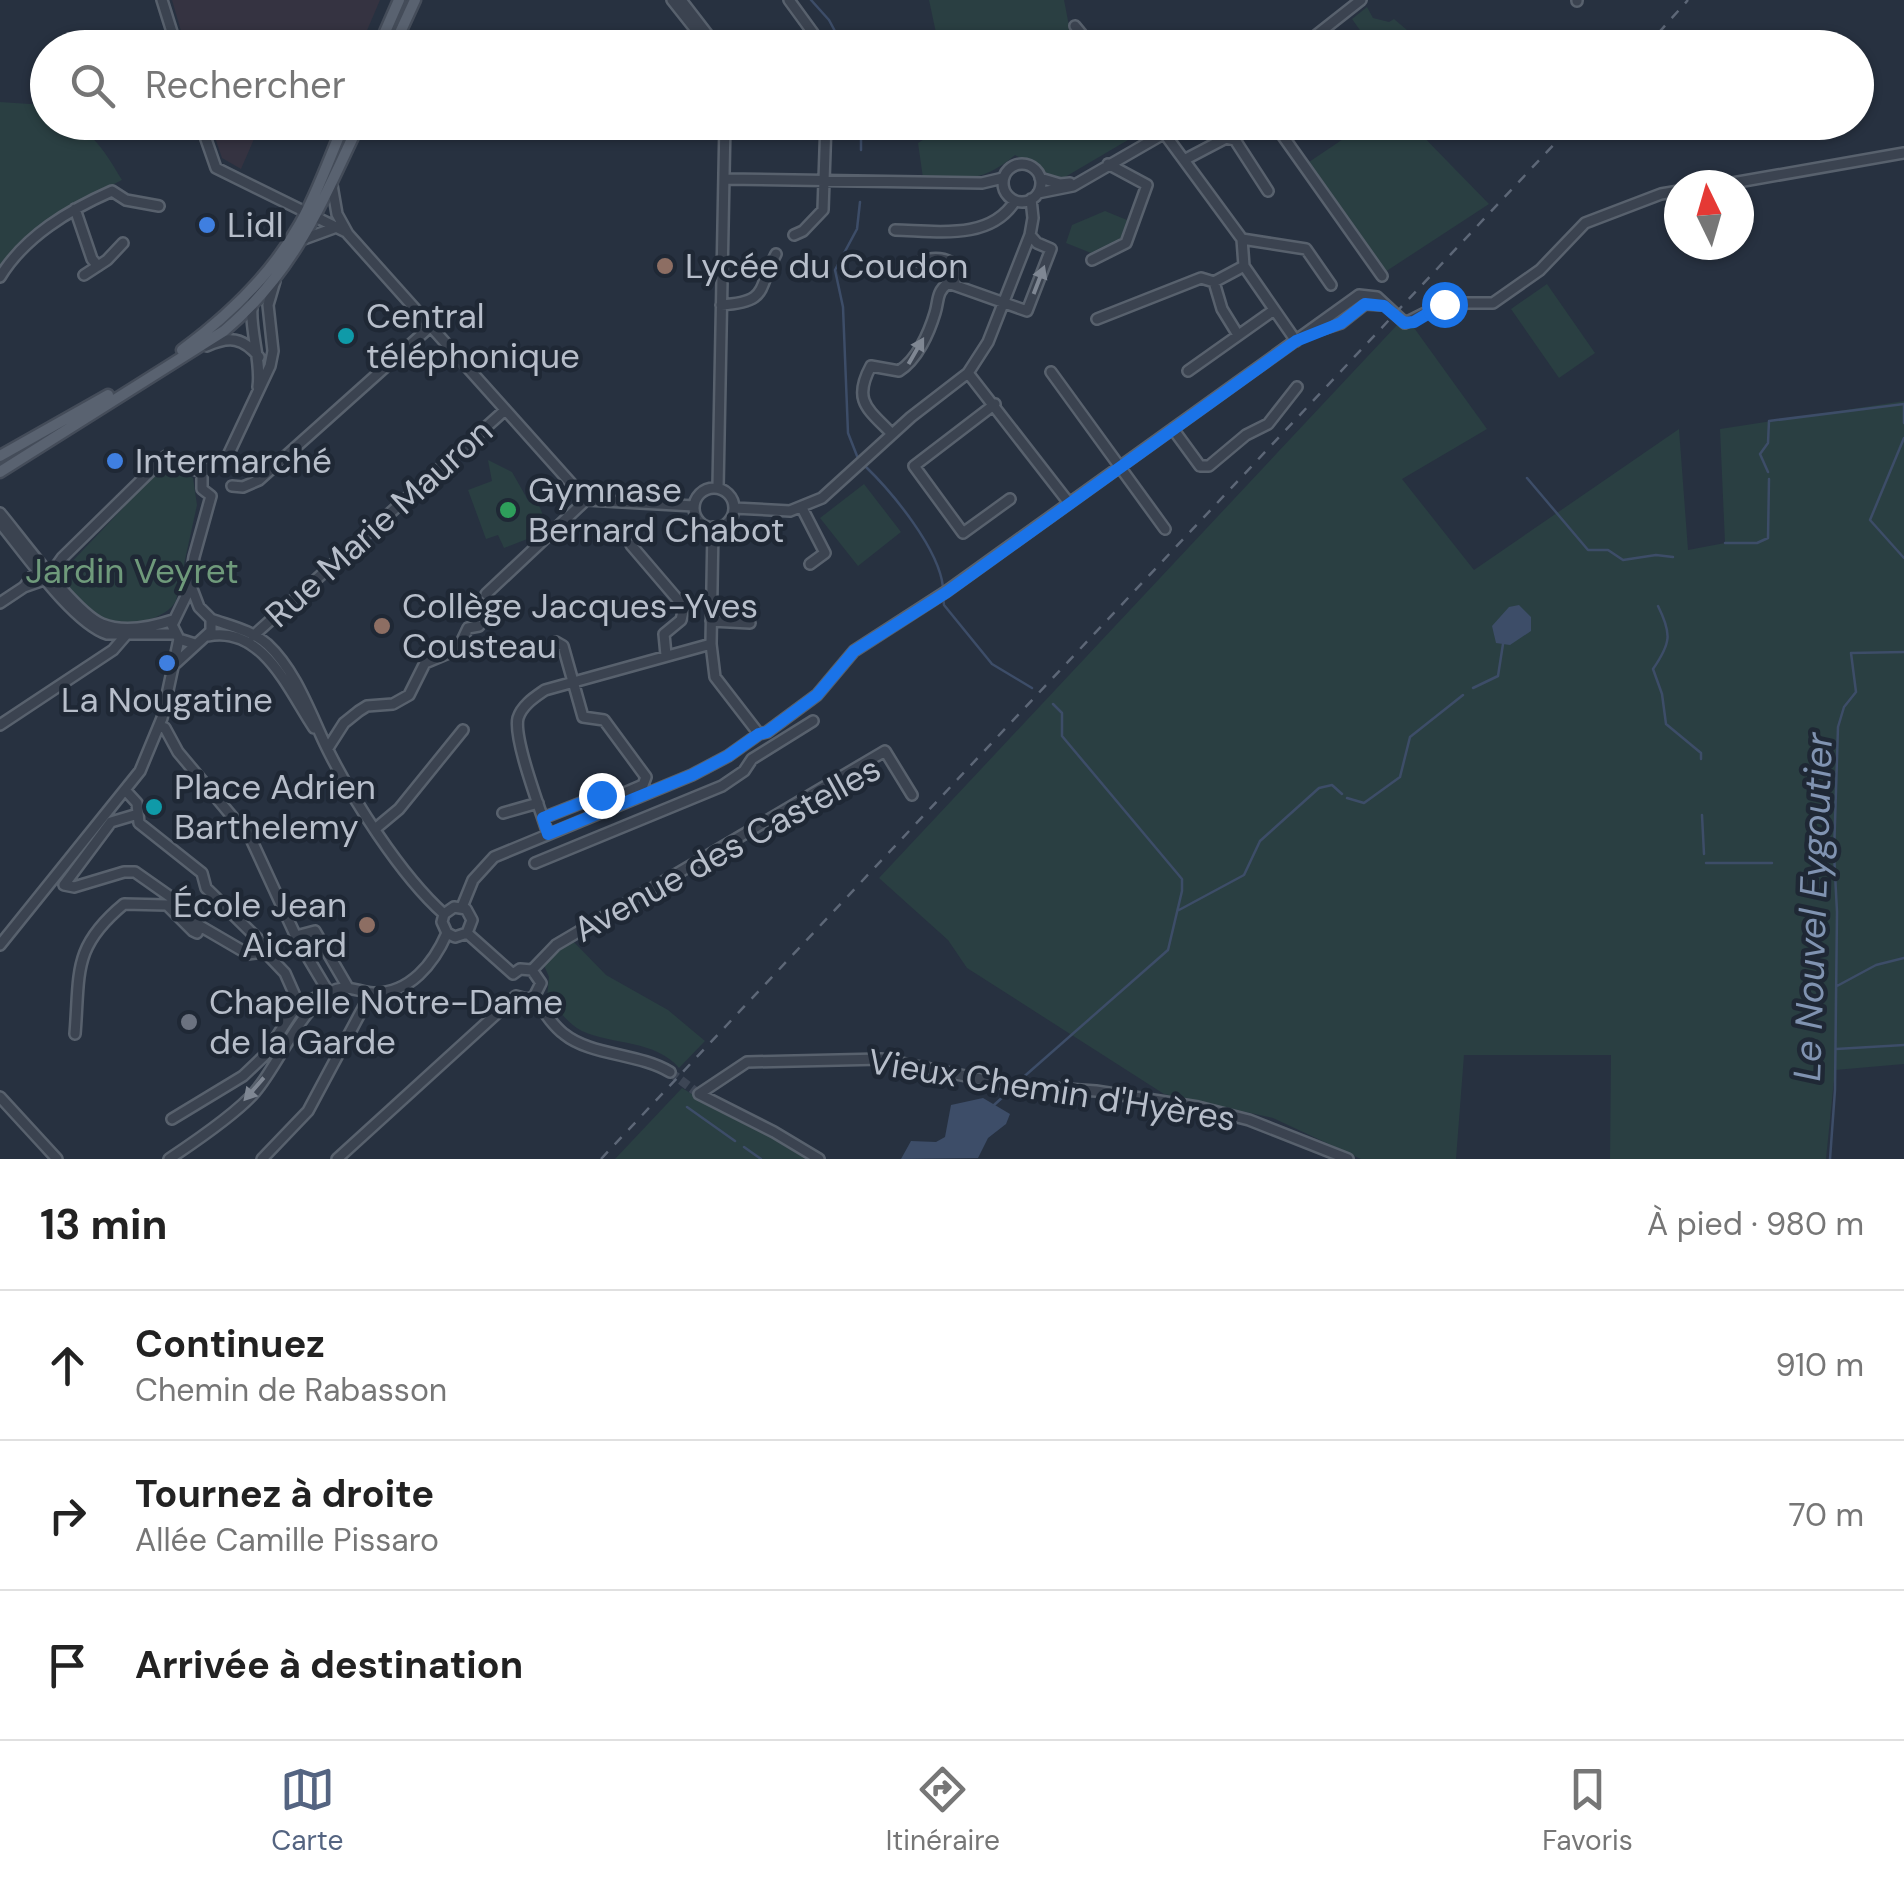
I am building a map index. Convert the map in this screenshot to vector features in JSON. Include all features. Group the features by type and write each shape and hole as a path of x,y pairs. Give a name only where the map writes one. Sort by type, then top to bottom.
{"main road":[{"path":"386,30 399,0"},
{"path":"401,30 415,0"},
{"path":"0,472 224,331 252,307 304,238 339,140"},
{"path":"0,456 180,352 218,323 276,260 332,186 352,140"}],"street":[{"path":"162,0 171,30"},
{"path":"789,0 811,30"},
{"path":"1323,30 1361,0"},
{"path":"683,3 699,30"},
{"path":"683,3 704,30"},
{"path":"1075,26 1078,30"},
{"path":"206,140 216,168 313,211 348,234"},
{"path":"718,488 725,140"},
{"path":"794,235 823,210 825,140"},
{"path":"896,230 975,230 1000,219 1017,202 1078,182 1154,140"},
{"path":"1169,140 1242,239 1244,266 1296,341"},
{"path":"1184,160 1222,140"},
{"path":"1235,140 1268,192"},
{"path":"1286,140 1382,276"},
{"path":"1754,179 1904,152"},
{"path":"1003,183 1014,165 1024,164 1035,169 1040,178 1060,184 1078,182"},
{"path":"1092,260 1126,243 1147,185 1108,164"},
{"path":"734,508 777,511 802,508 822,498 968,372 988,342 1030,232 1040,178"},
{"path":"724,179 1003,183"},
{"path":"892,434 866,406 860,395 863,381 871,366 899,371 913,361 936,312 941,289 948,283 955,284 1027,311 1051,248 1037,243 1003,183"},
{"path":"332,186 337,214 348,234 586,500 694,506"},
{"path":"0,278 20,248 76,209 112,191 126,200 159,206"},
{"path":"462,907 473,880 494,857 651,793 728,756 797,712 817,695 854,651 948,590 1296,341 1341,323 1362,300 1384,306 1404,323 1414,322 1444,304 1493,303 1540,270 1585,222 1664,193"},
{"path":"76,209 92,259 98,266"},
{"path":"313,211 337,214"},
{"path":"304,238 337,227"},
{"path":"1242,239 1306,249 1331,285"},
{"path":"84,275 124,243"},
{"path":"721,305 746,304 759,295 776,254"},
{"path":"920,262 930,258 950,261 954,264 955,284"},
{"path":"256,394 254,293 276,260"},
{"path":"1214,282 1244,266"},
{"path":"1097,319 1201,278 1214,282"},
{"path":"223,466 270,366 273,351 268,305 275,280"},
{"path":"1214,282 1222,309 1238,336"},
{"path":"1188,371 1274,310"},
{"path":"202,473 202,489 222,493 258,480 430,327"},
{"path":"186,355 231,339 243,341 258,357"},
{"path":"968,372 1069,503"},
{"path":"1051,372 1164,529"},
{"path":"1173,429 1200,466 1209,466 1268,424 1297,388"},
{"path":"995,404 914,466 963,533 1010,499"},
{"name":"Rue Marie Mauron","path":"254,635 504,411"},
{"path":"0,603 24,586 49,577 62,558 166,456 202,473"},
{"path":"0,513 85,622 107,634 152,626 173,620 183,608 222,493 232,477 223,466 214,464 202,473"},
{"path":"694,506 702,492 718,488"},
{"path":"694,506 700,521 713,528 725,524 734,508 731,498 718,488"},
{"path":"486,594 586,500"},
{"path":"802,508 825,553 810,564"},
{"path":"0,523 40,566"},
{"path":"713,528 711,644 715,677 759,734"},
{"path":"631,545 684,607 681,620 664,634 666,655"},
{"path":"24,586 40,566 62,558"},
{"path":"49,577 94,620 125,631 177,637 195,644"},
{"path":"190,584 199,607 211,619 254,635 279,658 316,720 326,745"},
{"path":"183,608 199,607"},
{"path":"208,636 211,619"},
{"path":"0,944 126,791 154,742 174,667 177,637 173,620"},
{"path":"711,621 750,623"},
{"path":"326,745 354,714 367,706 404,699 424,663 453,653 468,628 479,626"},
{"path":"0,725 115,648 125,631"},
{"path":"174,667 208,636 234,632 254,635"},
{"path":"102,654 107,634"},
{"path":"226,634 252,644 275,668 375,828 444,914"},
{"path":"543,818 601,795 613,798 643,785 646,777 604,720 583,717 563,646 556,642"},
{"path":"548,834 518,739 518,719 528,702 545,690 711,644"},
{"path":"534,862 722,786 744,771 752,759 813,721"},
{"path":"160,726 250,839 296,936 329,993"},
{"path":"375,828 398,809 462,730"},
{"path":"154,742 178,752"},
{"name":"Avenue des Castelles","path":"532,970 556,945 885,751 912,796"},
{"path":"126,791 136,800 139,822 202,873 206,888 260,941 285,973 305,1019"},
{"path":"651,793 659,813"},
{"path":"503,813 538,803"},
{"path":"138,814 110,822 64,885 74,886 130,870 172,898 200,926 248,954 265,952"},
{"path":"75,1034 80,957 102,922 124,904 167,905 193,931 197,932 200,926"},
{"path":"462,907 450,908 442,922 447,933 467,933"},
{"path":"462,907 472,920 467,933"},
{"path":"296,936 316,931 348,986"},
{"path":"172,1119 254,1067 298,1004 348,986 372,993 402,986 426,971 447,933"},
{"path":"467,933 513,974"},
{"path":"520,969 532,970 541,982 534,997 516,996 510,985 513,974 520,969"},
{"path":"169,1159 181,1156 254,1093 305,1019 329,993"},
{"path":"262,1159 308,1111 372,993"},
{"path":"337,1159 516,996"},
{"path":"534,997 556,1027 571,1039 649,1061 669,1071"},
{"name":"Vieux Chemin d'Hyères","path":"819,1159 700,1094 747,1062 882,1058 1010,1084 1096,1091 1198,1107 1250,1120 1348,1159"},
{"path":"0,1097 57,1159"}],"shaded area":[{"path":"172,0 380,0 367,30 181,30"},
{"path":"216,140 254,140 241,169 222,158"}],"green space":[{"path":"929,0 1064,0 1070,30 935,30"},
{"path":"1367,7 1373,18 1389,22 1394,19 1407,30 1360,30 1352,19"},
{"path":"0,102 30,104 30,140 94,140 122,180 39,229 0,271"},
{"path":"1128,140 1060,180 1015,155 982,175 923,178 918,143"},
{"path":"1342,140 1427,140 1489,204 1385,272 1309,162"},
{"path":"1105,211 1127,220 1120,241 1091,253 1066,243 1072,225"},
{"path":"1547,284 1595,353 1559,378 1511,309"},
{"path":"1397,325 1412,325 1487,429 1402,479 1474,570 1679,429 1688,550 1725,543 1720,429 1904,401 1904,1064 1835,1070 1826,1159 1610,1159 1611,1055 1464,1055 1456,1159 1361,1159 1273,1118 1164,1094 967,968 948,940 879,878"},
{"name":"Gymnase Bernard Chabot","path":"488,460 512,472 529,502 537,500 544,518 539,520 535,536 504,548 498,535 486,539 468,490 492,481"},
{"name":"Jardin Veyret","path":"165,464 193,478 197,505 176,601 163,614 143,621 121,623 102,619 65,585 64,570"},
{"path":"864,484 901,532 858,566 820,518"},
{"path":"569,937 606,975 668,1010 705,1041 679,1068 658,1052 572,1025 547,998 549,977 543,963"},
{"path":"682,1088 781,1141 814,1159 615,1159"}],"water":[{"path":"1519,605 1531,617 1531,631 1510,645 1496,643 1492,626 1509,607"},
{"path":"983,1098 1010,1114 1006,1124 988,1138 978,1158 901,1159 911,1141 936,1142 945,1137 951,1105"}],"waterway":[{"path":"811,0 834,30"},
{"path":"861,140 861,150"},
{"path":"859,461 848,433 843,307 835,270 857,229 860,202"},
{"path":"1768,472 1760,454 1768,443 1769,421 1904,404 1904,423"},
{"path":"1904,438 1870,520 1904,558"},
{"path":"865,466 924,539 943,587"},
{"path":"1527,478 1588,550 1608,550 1623,560 1656,555 1673,557"},
{"path":"1725,543 1757,543 1768,538 1769,479"},
{"path":"943,595 944,605 992,664 1032,688"},
{"path":"1658,606 1667,638 1653,669 1662,694 1666,724 1701,753 1701,759"},
{"path":"1473,688 1498,676 1503,644"},
{"name":"Le Nouvel Eygoutier","path":"1830,1159 1835,1090 1838,727 1844,707 1856,692 1851,653 1904,652"},
{"path":"1347,798 1364,803 1400,777 1410,737 1463,695"},
{"path":"1019,1081 1168,950 1182,891 1182,879 1062,736 1062,713 1053,704"},
{"path":"1179,910 1244,875 1260,841 1319,788 1332,785 1342,794"},
{"path":"1702,815 1704,854"},
{"path":"1706,863 1772,863"},
{"path":"1837,986 1876,965 1904,958"},
{"path":"1836,1049 1904,1045"},
{"path":"994,1105 1014,1087"},
{"path":"687,1107 735,1141"},
{"path":"744,1147 761,1159"}],"tunnel":[{"path":"670,1072 699,1094"}],"railway":[{"path":"1661,30 1688,0"},
{"path":"601,1159 1558,140"}],"place":[{"name":"Lidl","path":"207,225"},
{"name":"Lycée du Coudon","path":"665,266"},
{"name":"Central téléphonique","path":"346,336"},
{"name":"Intermarché","path":"115,461"},
{"name":"Gymnase Bernard Chabot","path":"508,510"},
{"name":"Collège Jacques-Yves Cousteau","path":"382,626"},
{"name":"La Nougatine","path":"167,663"},
{"name":"Place Adrien Barthelemy","path":"154,807"},
{"name":"École Jean Aicard","path":"367,925"},
{"name":"Chapelle Notre-Dame de la Garde","path":"189,1022"}],"route":[{"path":"601,795 543,818 548,834 692,775 767,732 817,695 854,651 947,592 1296,341 1341,323 1365,304 1384,306 1404,323 1414,322 1444,304"}]}
